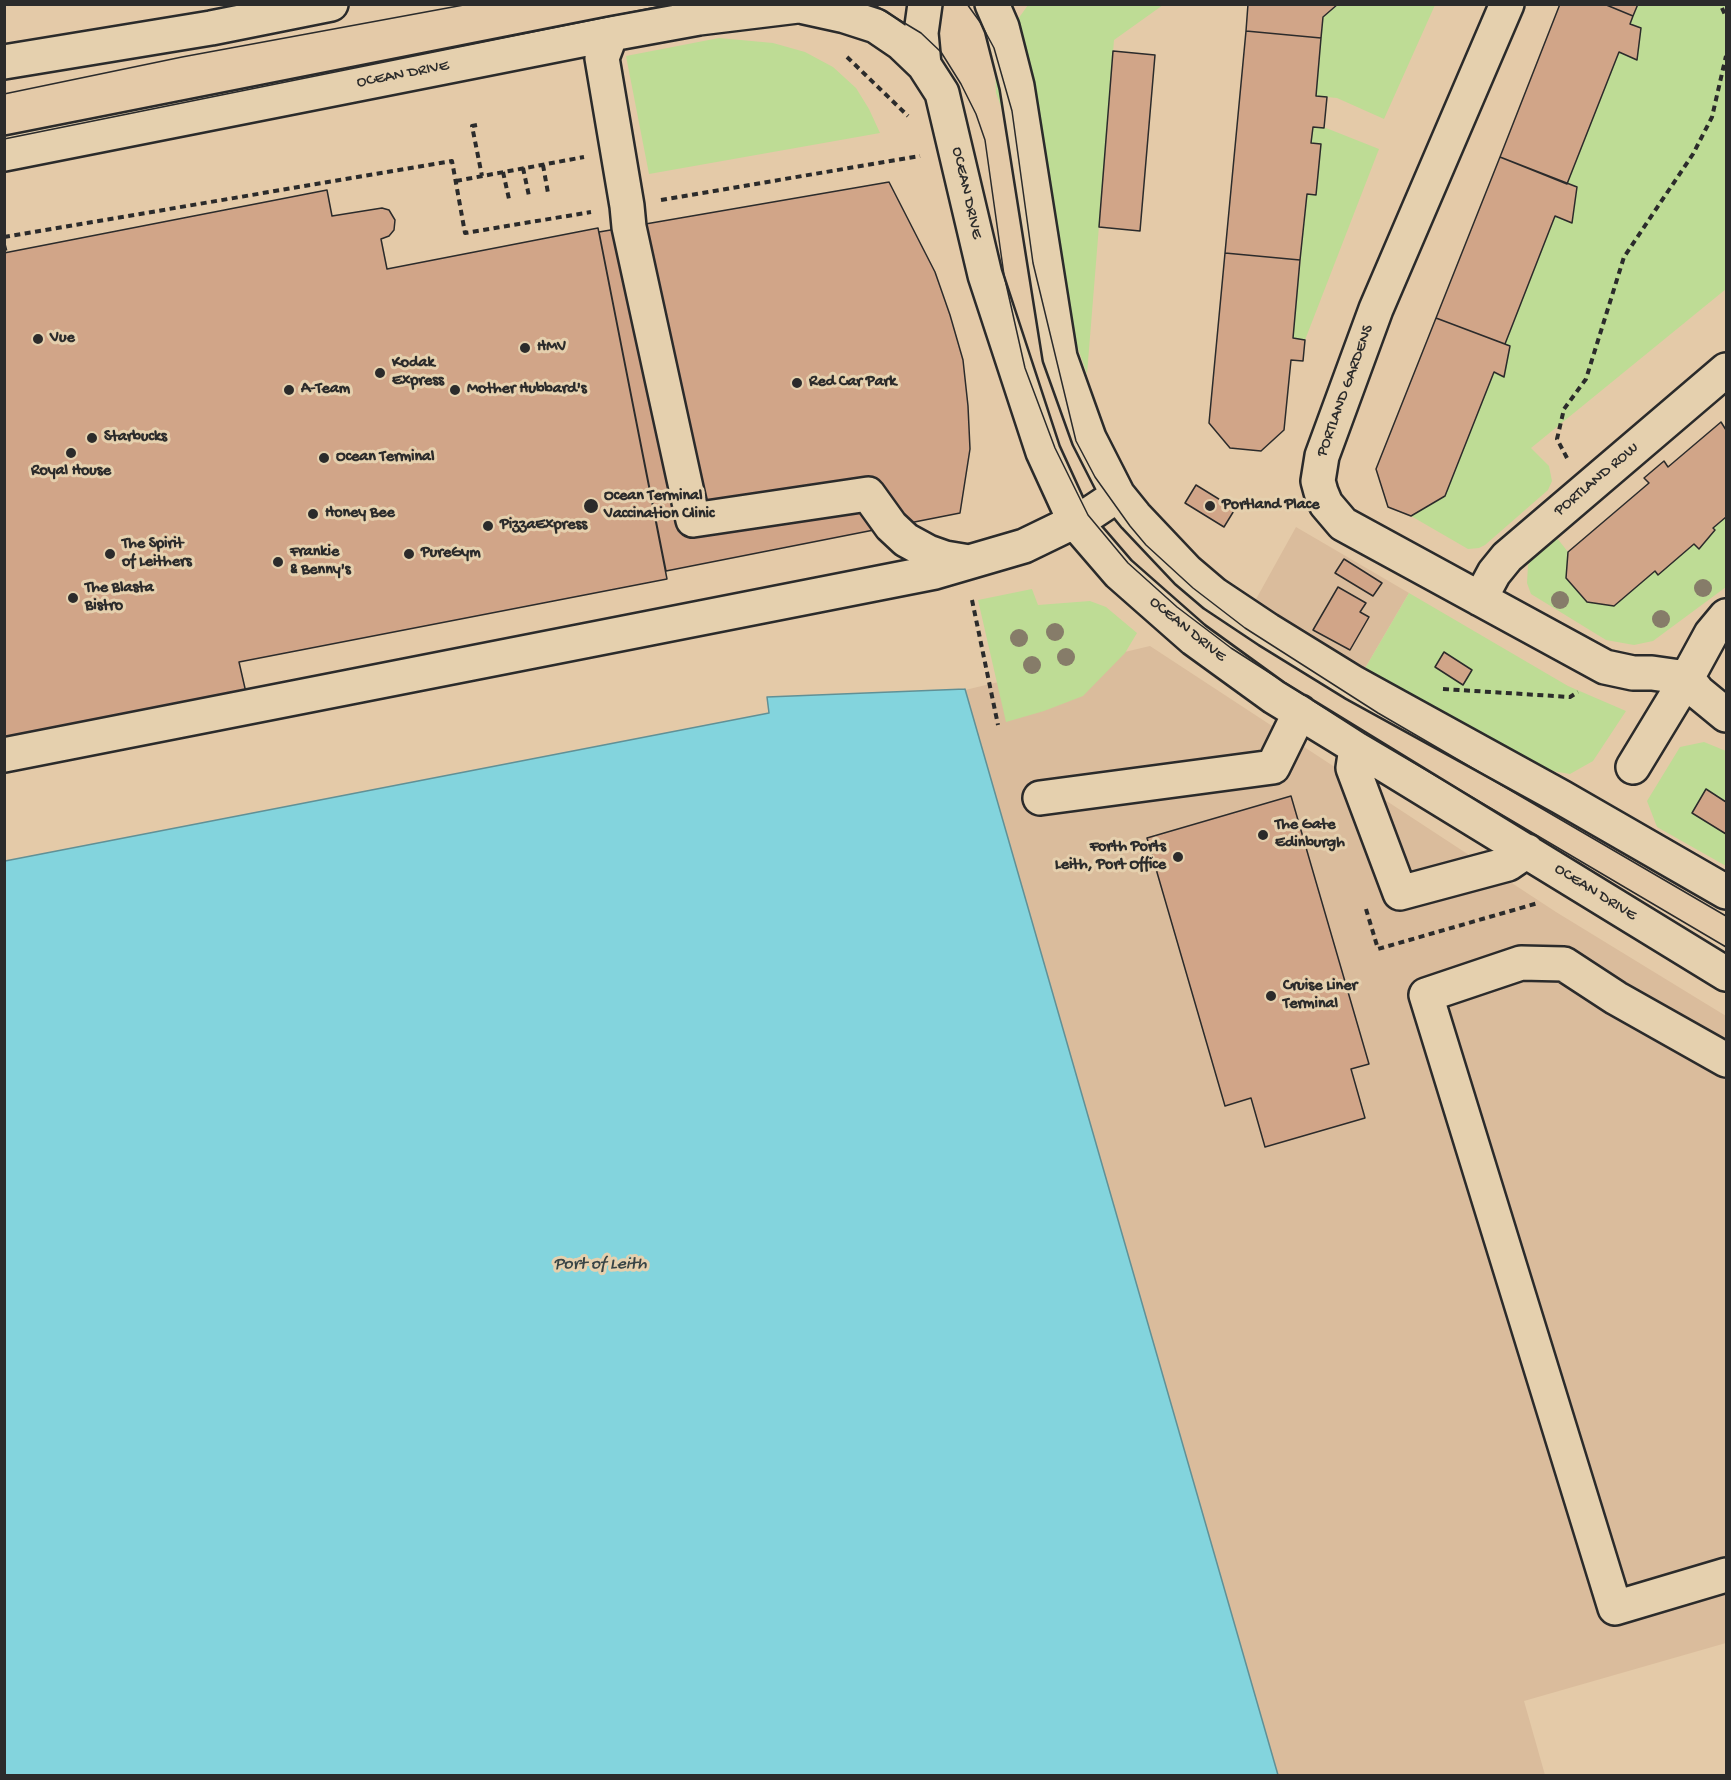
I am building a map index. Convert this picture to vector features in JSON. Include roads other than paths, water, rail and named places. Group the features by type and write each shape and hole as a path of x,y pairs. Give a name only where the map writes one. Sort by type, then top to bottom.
{"street":[{"path":"4,62 210,28 332,4"},
{"name":"OCEAN DRIVE","path":"924,65 921,33 925,4"},
{"path":"992,4 1002,27 1017,87 1060,357 1089,438 1118,495 1187,571 1214,594 1268,630 1354,683 1561,797 1726,892"},
{"name":"PORTLAND GARDENS","path":"1507,4 1472,53 1386,262 1376,309 1322,456 1318,481 1326,504 1343,524 1605,667 1619,671 1687,678"},
{"name":"OCEAN DRIVE","path":"4,154 699,18 809,6 876,26 901,43 924,65 942,93 985,275 1043,452 1075,522 1119,573 1194,639 1274,697 1726,974"},
{"path":"611,34 602,58 629,227 693,520 868,494 891,526 906,540 928,552 968,563"},
{"name":"PORTLAND ROW","path":"1480,599 1494,573 1507,557 1585,490 1721,365"},
{"path":"4,755 908,578 1024,546 1075,522 1118,495"},
{"path":"1633,767 1711,634 1726,616"},
{"path":"1687,678 1708,702 1726,715"},
{"path":"1040,798 1273,767 1300,712"},
{"path":"1356,748 1353,768 1400,893 1508,864 1527,851"},
{"path":"1726,1060 1616,998 1564,964 1521,963 1426,995 1616,1608 1726,1575"}],"water":[{"name":"Port of Leith","path":"965,689 1278,1775 5,1775 5,861 769,713 767,697"}],"tram line":[{"path":"4,94 182,57 469,4"},
{"path":"4,139 671,4"},
{"path":"873,4 921,33 941,52 976,114 985,140 1004,275 1025,368 1055,448 1088,515 1128,563 1177,607 1231,648 1365,734 1726,947"},
{"path":"967,4 994,48 1012,111 1033,263 1076,441 1095,477 1130,526 1146,545 1193,588 1245,628 1378,713 1726,916"}],"place":[{"name":"Vue","path":"38,339"},
{"name":"HMV","path":"525,348"},
{"name":"Kodak Express","path":"380,373"},
{"name":"Red Car Park","path":"797,383"},
{"name":"A-Team","path":"289,390"},
{"name":"Mother Hubbard's","path":"455,390"},
{"name":"Starbucks","path":"92,438"},
{"name":"Royal House","path":"71,453"},
{"name":"Ocean Terminal","path":"324,458"},
{"name":"Ocean Terminal Vaccination Clinic","path":"591,506"},
{"name":"Portland Place","path":"1210,506"},
{"name":"Honey Bee","path":"313,514"},
{"name":"PizzaExpress","path":"488,526"},
{"name":"The Spirit of Leithers","path":"110,554"},
{"name":"PureGym","path":"409,554"},
{"name":"Frankie & Benny's","path":"278,562"},
{"name":"The Blasta Bistro","path":"73,598"},
{"name":"The Gate Edinburgh","path":"1263,835"},
{"name":"Forth Ports Leith, Port Office","path":"1178,857"},
{"name":"Cruise Liner Terminal","path":"1271,996"}]}
